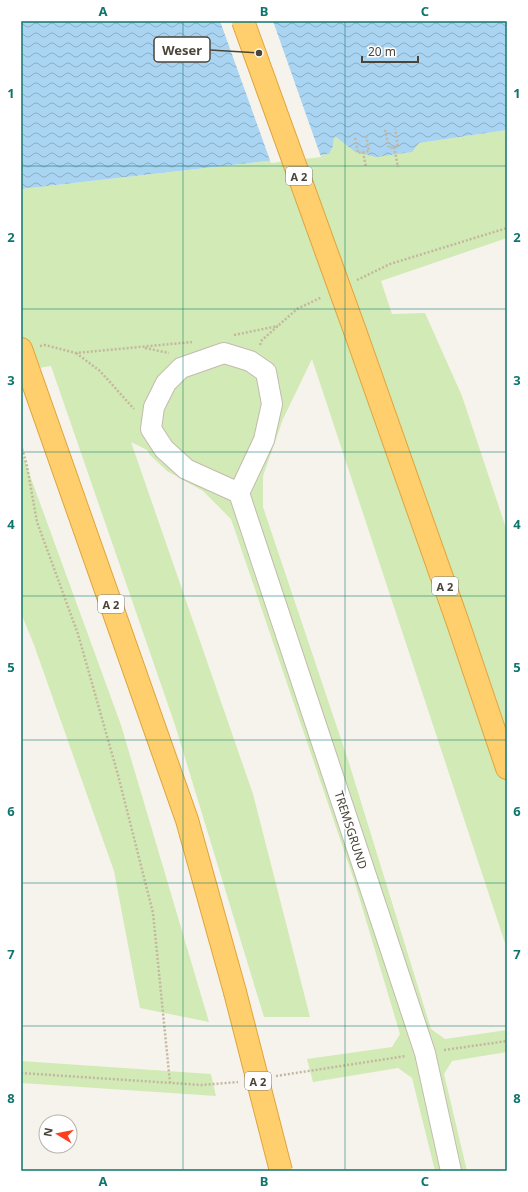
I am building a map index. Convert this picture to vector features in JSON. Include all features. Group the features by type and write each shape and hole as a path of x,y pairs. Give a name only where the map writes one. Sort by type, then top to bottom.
{"highway":[{"name":"A 2","path":"243,21 355,331 507,768"},
{"name":"A 2","path":"27,347 35,388 187,820 235,992 281,1171"}],"street":[{"path":"224,353 250,360 266,372 272,404 264,440 239,493 186,469 164,449 151,429 154,407 166,382 181,368 224,353"},
{"name":"TREMSGRUND","path":"239,493 425,1052 451,1171"}],"path":[{"path":"385,130 389,148 398,146 395,129"},
{"path":"355,138 358,153 369,151 366,135"},
{"path":"394,147 398,167"},
{"path":"363,152 366,167"},
{"path":"352,282 390,264 507,228"},
{"path":"250,360 262,340 297,309 325,296"},
{"path":"27,347 46,345 76,353 100,371 151,429"},
{"path":"76,353 114,348 140,348"},
{"path":"21,445 27,466 37,522 78,634 118,775 153,912 170,1083"},
{"path":"274,1076 507,1040"},
{"path":"21,1073 202,1085 243,1081"}],"green space":[{"path":"507,130 507,238 381,281 392,314 425,313 462,396 507,531 507,949 312,359 283,419 263,476 263,507 349,763 431,1029 445,1039 507,1030 507,1052 452,1061 444,1074 467,1171 435,1171 412,1078 398,1068 313,1082 307,1059 392,1047 400,1034 354,880 231,519 203,491 167,471 150,455 147,450 131,442 253,794 310,1017 264,1017 175,725 51,366 21,371 21,189 328,154 333,146 334,137 355,152"},
{"path":"21,451 121,725 209,1022 140,1008 114,871 34,645 21,613"},
{"path":"21,1061 211,1074 216,1096 21,1083"}],"water":[{"path":"21,21 507,21 507,130 419,143 412,152 376,157 355,152 336,137 334,138 333,146 329,154 21,189"}],"pier":[{"path":"220,21 273,21 321,157 271,163"}],"place":[{"name":"Weser","path":"259,53"}]}
